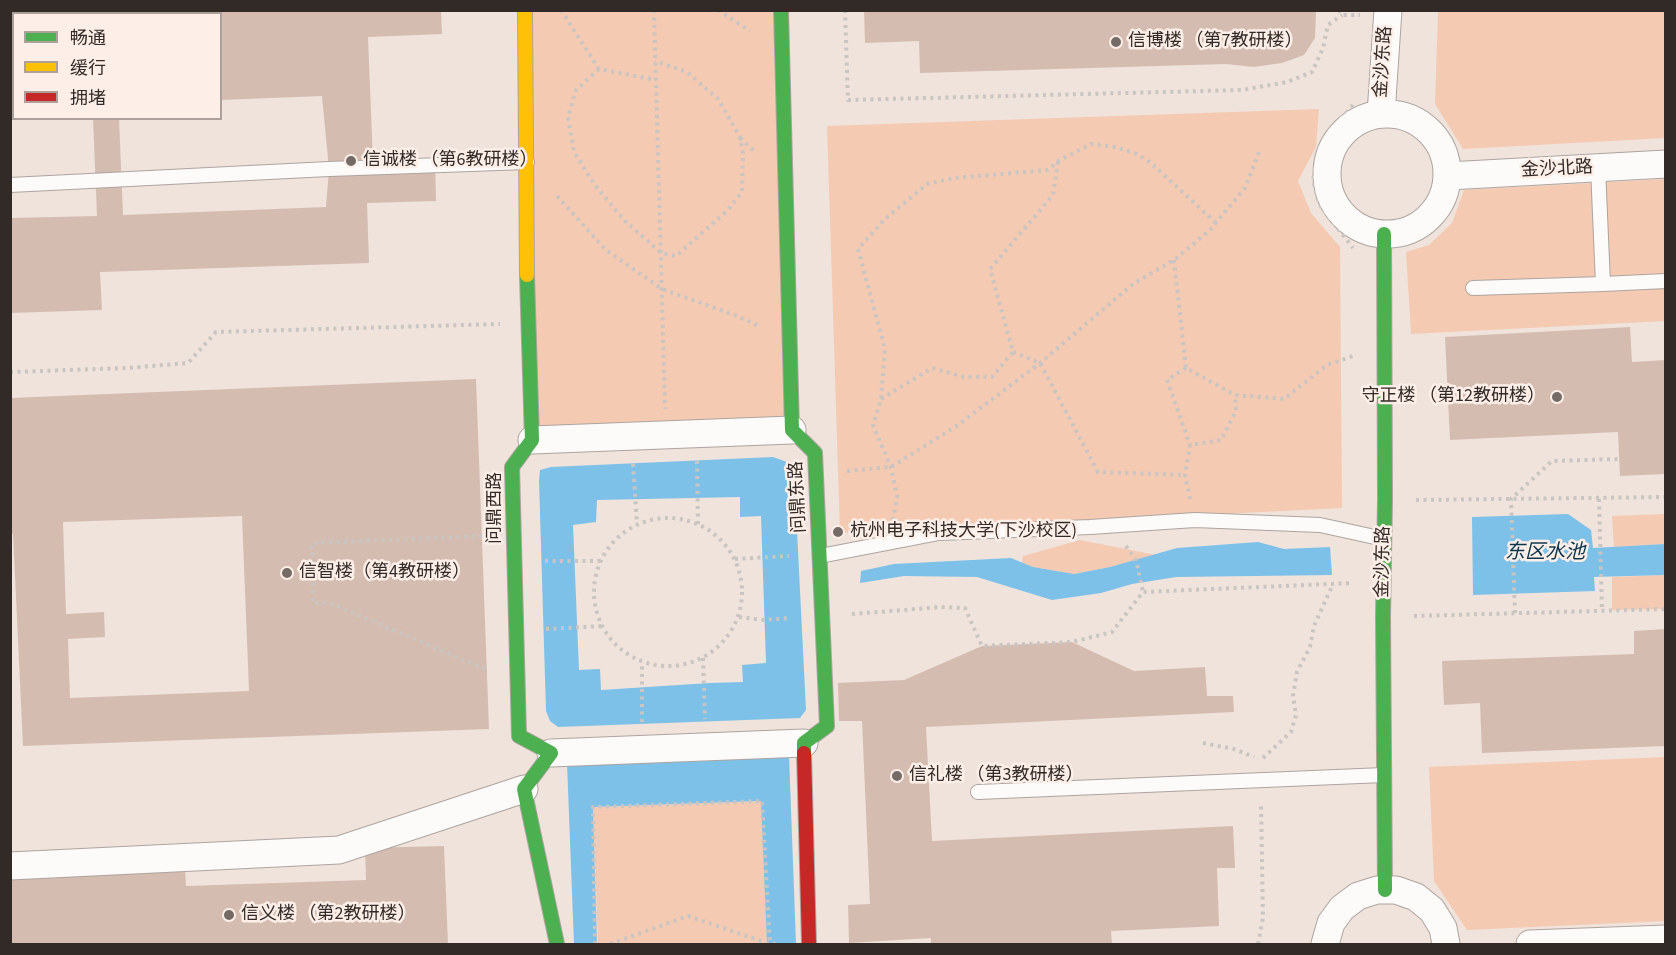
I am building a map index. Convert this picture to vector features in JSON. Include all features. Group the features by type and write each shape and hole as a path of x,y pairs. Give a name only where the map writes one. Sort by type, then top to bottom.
{"street":[{"path":"525,10 532,440 792,430 781,10"},
{"name":"金沙东路","path":"1381,114 1388,10"},
{"path":"1381,114 1400,115 1419,123 1434,137 1444,156 1448,176 1443,196 1432,214 1416,227 1396,234 1375,234 1357,227 1342,215 1332,199 1326,181 1327,162 1334,144 1346,129 1362,119 1381,114"},
{"name":"金沙北路","path":"1448,176 1665,164"},
{"name":"金沙东路","path":"1384,234 1385,890"},
{"name":"问鼎东路","path":"792,430 815,453 827,726 804,743"},
{"name":"问鼎西路","path":"532,440 512,467 519,736 551,753"},
{"path":"10,866 339,850 524,789 551,753 804,743 809,945"},
{"path":"524,789 557,945"},
{"path":"1325,945 1331,923 1342,908 1358,896 1377,890 1396,890 1416,897 1431,910 1443,928 1446,945"},
{"path":"1530,945 1665,939"}],"lane":[{"path":"10,185 329,169 527,162"},
{"path":"1598,168 1603,284"},
{"path":"1473,288 1665,281"},
{"path":"820,556 939,533 1195,520 1320,525 1385,539"},
{"path":"978,792 1384,775"}],"path":[{"path":"561,10 598,69 656,80"},
{"path":"654,10 666,435"},
{"path":"845,10 848,100 1242,90 1287,82 1312,72 1323,48 1328,25 1342,15"},
{"path":"598,69 576,90 568,117 574,152 594,184 624,220 661,253 676,256 727,211 742,192 743,153 740,137 718,99 687,72 655,61"},
{"path":"885,543 894,519 897,497 891,467 873,425 881,399 885,349 858,249 885,219 927,184 954,178 1048,170 1058,161 1091,144 1115,147 1137,154 1151,162 1216,223"},
{"path":"817,475 891,467 958,425 1040,363 1133,284 1174,260 1210,230 1245,188 1259,152"},
{"path":"1013,352 990,269 1053,195 1058,161"},
{"path":"527,162 606,250 662,289 737,316 789,340"},
{"path":"1174,260 1186,368"},
{"path":"10,372 128,368 188,363 216,332 529,323"},
{"path":"1013,352 1040,363 1098,472 1185,475"},
{"path":"881,399 932,368 964,377 992,377 1013,352"},
{"path":"1186,368 1235,395 1284,399 1327,365 1359,353"},
{"path":"1186,368 1167,380 1190,445 1185,475 1195,520"},
{"path":"1190,445 1221,440 1236,411 1235,395"},
{"path":"697,458 698,524"},
{"path":"1510,499 1552,461 1619,459"},
{"path":"633,460 637,524"},
{"path":"1385,500 1665,497"},
{"path":"1510,499 1515,613"},
{"path":"1599,499 1602,610"},
{"path":"678,518 698,524 713,533 726,545 735,559 742,588 739,617 730,633 718,647 703,658 683,665 662,666 642,662 626,653 612,641 602,626 594,605 594,582 600,561 609,546 622,533 637,524 657,519 678,518"},
{"path":"513,535 312,543 313,603 330,603 518,683"},
{"path":"735,559 794,556"},
{"path":"822,615 941,607 965,608 982,646 1072,642 1112,633 1143,591 1136,560"},
{"path":"543,561 600,561"},
{"path":"1143,591 1384,581"},
{"path":"1203,743 1234,749 1260,760 1291,732 1296,714 1293,696 1297,672 1310,647 1314,626 1333,584"},
{"path":"1383,617 1665,609"},
{"path":"739,617 763,620 798,617"},
{"path":"536,630 602,626"},
{"path":"703,658 705,724"},
{"path":"642,662 642,727"},
{"path":"1258,945 1263,918 1261,780"},
{"path":"595,945 593,807 762,801 770,944 688,916 610,945"}],"shaded area":[{"path":"523,11 781,11 792,430 532,440"},
{"path":"1438,11 1665,11 1665,138 1463,149 1435,104"},
{"path":"1319,109 1316,147 1298,181 1311,213 1340,247 1342,508 840,533 827,126"},
{"path":"1665,179 1665,321 1411,334 1406,252 1429,245 1452,223 1464,190"},
{"path":"1665,514 1665,544 1614,547 1612,516"},
{"path":"1080,540 1156,555 1074,574 1022,563 1023,556"},
{"path":"1665,575 1665,609 1612,610 1612,577"},
{"path":"1665,757 1665,921 1467,930 1434,881 1429,767"},
{"path":"762,801 767,944 598,944 593,807"}],"water":[{"path":"773,457 787,462 794,471 806,710 800,718 558,727 550,721 546,711 539,480 540,470 551,467","holes":["740,497 740,517 761,516 766,663 742,665 743,682 601,690 600,669 579,670 573,525 596,522 597,500"]},
{"name":"东区水池","path":"1568,514 1591,530 1593,548 1665,544 1665,575 1594,577 1595,591 1473,595 1472,517"},
{"path":"1258,542 1284,549 1330,547 1332,575 1176,577 1132,584 1101,593 1052,600 977,577 904,576 860,583 861,571 894,564 1011,558 1033,567 1074,574 1110,567 1177,548"},
{"path":"789,755 796,944 767,944 761,801 593,807 597,944 574,944 567,763"}],"building":[{"name":"信诚楼 （第6教研楼）","path":"88,10 441,10 442,34 368,37 373,162 435,160 436,201 367,203 369,263 100,272 102,310 10,313 10,218 97,216 93,120 119,120 123,215 326,207 329,169 322,96 222,100 222,12 68,12"},
{"name":"信博楼 （第7教研楼）","path":"864,10 1316,10 1315,38 1304,55 1282,63 1254,67 1226,64 920,73 919,41 865,43"},
{"path":"10,14 12,14 12,108 10,108"},
{"name":"守正楼 （第12教研楼）","path":"1630,327 1632,362 1666,360 1666,474 1620,476 1618,432 1450,440 1445,337"},
{"path":"476,379 489,729 23,746 13,534 10,533 10,398","holes":["242,516 249,691 70,698 68,639 105,637 104,612 66,614 63,522"]},
{"path":"1666,629 1666,746 1482,753 1480,703 1444,705 1442,661 1634,654 1634,631"},
{"name":"信礼楼 （第3教研楼）","path":"1072,642 1134,671 1205,667 1207,696 1233,696 1234,712 926,727 932,841 1233,826 1235,868 1217,868 1219,926 1111,931 1112,944 931,944 931,938 849,943 848,905 870,904 862,721 839,721 838,683 904,680 982,646"},
{"name":"信义楼 （第2教研楼）","path":"444,846 448,944 10,944 10,875 185,869 186,886 366,880 365,848"}],"traffic: fast":[{"path":"781,10 792,430 815,453 827,726 804,743 804,753"},
{"path":"1384,234 1385,890"},
{"path":"527,275 532,440 512,467 519,736 551,753 524,789 557,944"}],"traffic: slow":[{"path":"525,10 527,275"}],"traffic: jam":[{"path":"804,753 809,944"}],"place":[{"name":"信博楼 （第7教研楼）","path":"1116,42"},
{"name":"信诚楼 （第6教研楼）","path":"351,161"},
{"name":"守正楼 （第12教研楼）","path":"1557,397"},
{"name":"杭州电子科技大学(下沙校区)","path":"838,532"},
{"name":"信智楼（第4教研楼）","path":"287,573"},
{"name":"信礼楼 （第3教研楼）","path":"897,776"},
{"name":"信义楼 （第2教研楼）","path":"229,915"}]}
